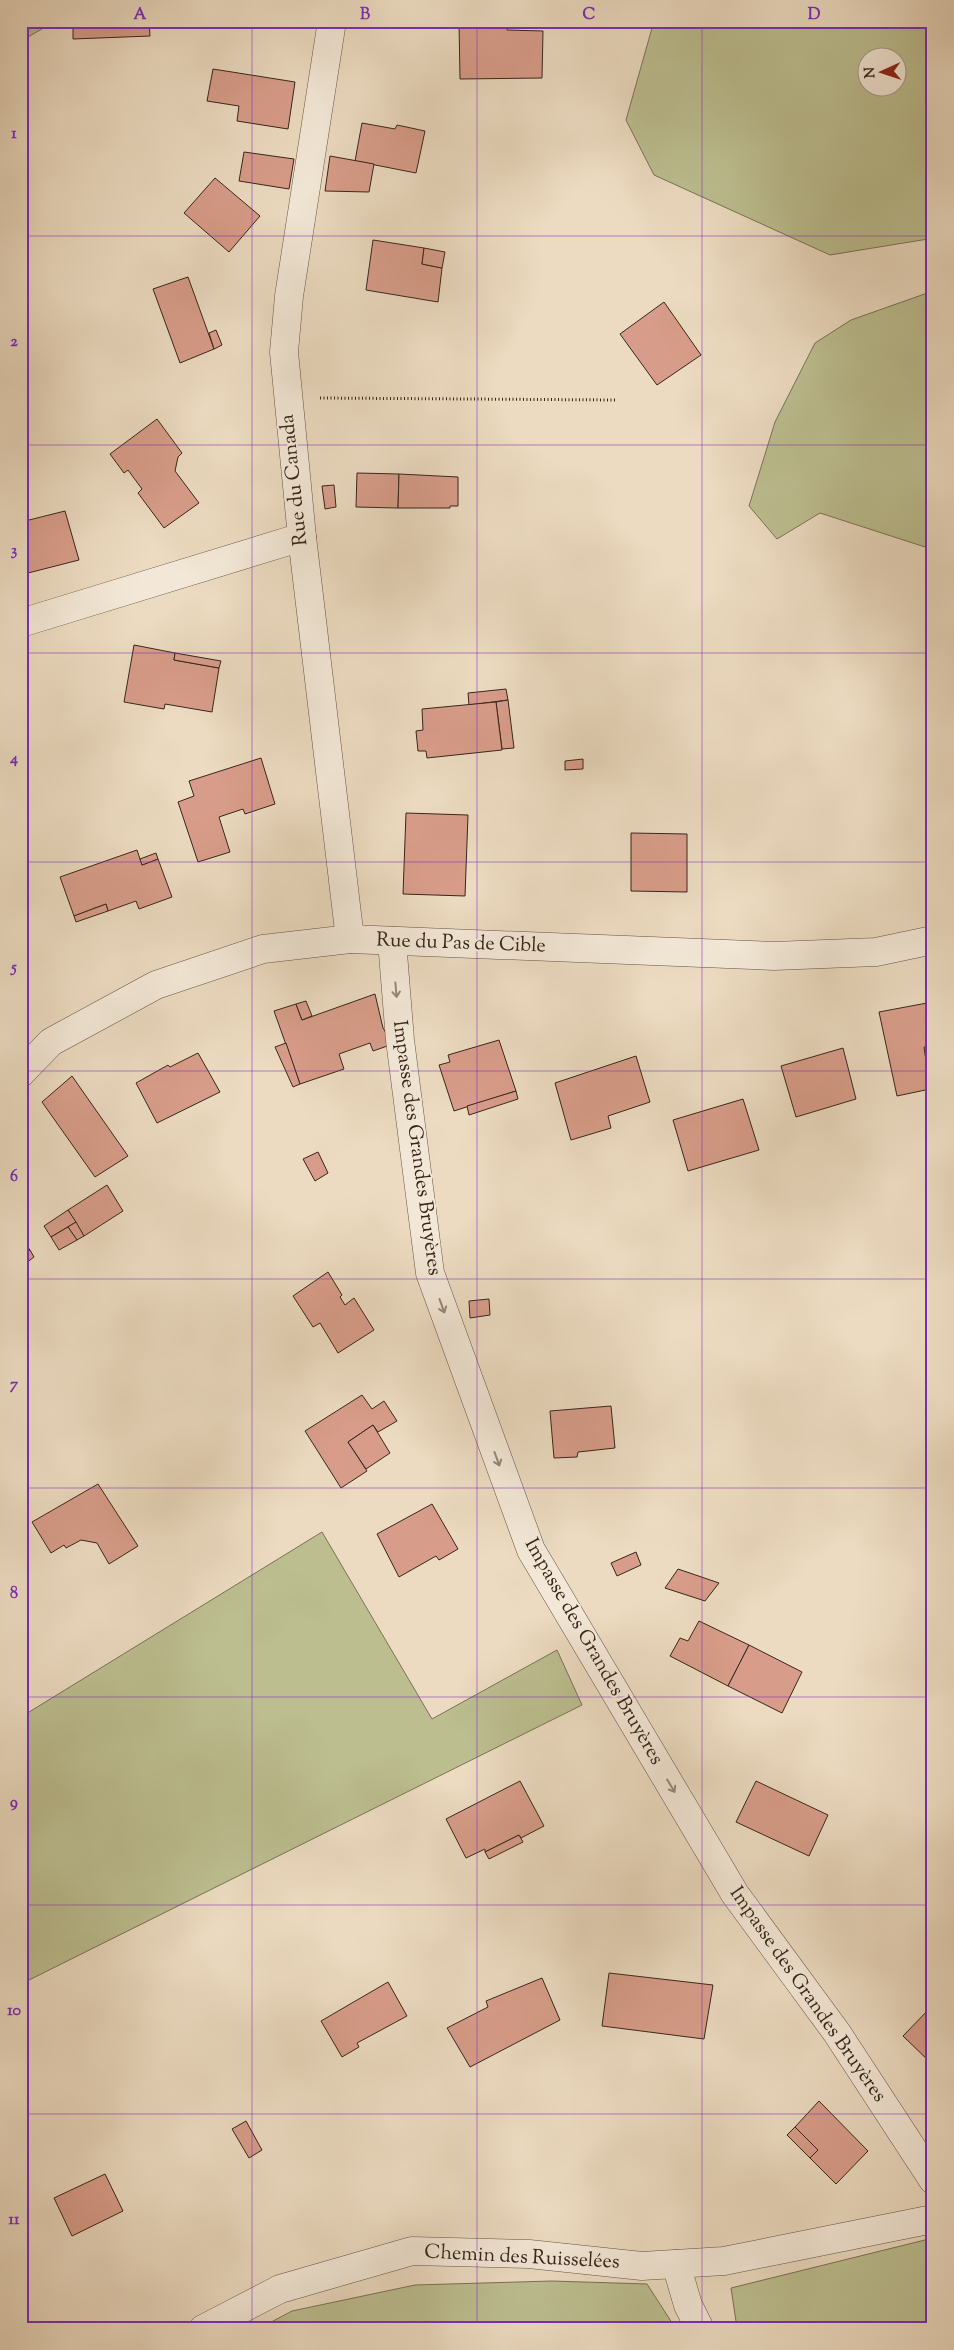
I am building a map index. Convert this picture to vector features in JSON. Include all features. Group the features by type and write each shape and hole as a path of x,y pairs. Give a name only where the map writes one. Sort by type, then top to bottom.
{"street":[{"name":"Rue du Canada","path":"332,21 289,296 284,352 286,398 350,939"},
{"path":"21,623 302,537"},
{"name":"Rue du Pas de Cible","path":"21,1073 52,1042 156,984 263,949 350,939 774,956 876,952 933,940"},
{"name":"Impasse des Grandes Bruyères","path":"392,941 400,1040 430,1273 531,1550 735,1894 837,2033 933,2180"},
{"name":"Chemin des Ruisselées","path":"203,2329 280,2289 412,2251 529,2254 642,2266 676,2264 724,2261 933,2219"},
{"path":"676,2264 688,2305 700,2329"}],"path":[{"path":"286,398 616,400"}],"green space":[{"path":"21,21 48,21 47,26 21,41"},
{"path":"654,21 933,21 933,243 928,239 830,255 654,175 626,120"},
{"path":"933,291 933,547 925,547 820,513 777,539 749,506 775,422 815,343 851,320"},
{"path":"322,1532 432,1719 557,1650 582,1705 21,1984 21,1717"},
{"path":"933,2238 933,2329 737,2328 731,2288"},
{"path":"552,2281 647,2284 676,2329 258,2329 292,2311 415,2285"}],"building":[{"path":"73,21 149,21 150,36 73,39"},
{"path":"459,21 506,21 507,30 543,31 542,78 460,79"},
{"path":"213,69 295,82 288,129 237,121 239,106 207,101"},
{"path":"362,123 395,129 397,125 425,131 416,173 355,161"},
{"path":"244,152 294,159 289,189 239,181"},
{"path":"330,156 374,164 369,192 325,191"},
{"path":"215,178 260,216 229,252 184,213"},
{"path":"373,240 424,248 422,264 442,268 438,302 366,290"},
{"path":"424,248 445,252 442,268 422,264"},
{"path":"188,277 214,349 180,363 153,289"},
{"path":"664,302 701,355 657,385 620,334"},
{"path":"216,330 222,345 214,349 209,333"},
{"path":"157,419 182,453 178,457 175,471 199,503 164,528 138,493 142,489 128,470 124,473 110,454"},
{"path":"357,473 399,474 398,508 356,507"},
{"path":"399,474 458,477 458,506 450,506 450,508 398,508"},
{"path":"334,485 336,507 325,509 322,486"},
{"path":"65,511 79,560 28,573 24,558 21,559 21,522"},
{"path":"24,558 26,565 21,567 21,559"},
{"path":"134,645 175,653 174,660 219,668 212,712 165,704 164,709 124,702"},
{"path":"175,653 221,661 219,668 174,660"},
{"path":"506,689 508,700 469,705 468,693"},
{"path":"508,700 514,748 502,749 496,702"},
{"path":"496,702 502,750 427,758 426,751 418,751 416,731 423,730 422,709"},
{"path":"261,758 275,804 245,814 243,809 219,817 230,852 198,862 178,802 194,796 189,781"},
{"path":"583,759 583,769 565,770 565,761"},
{"path":"406,813 468,815 465,896 403,894"},
{"path":"631,833 687,834 687,892 631,891"},
{"path":"137,850 142,865 158,859 172,897 139,909 136,901 108,911 106,904 74,916 60,877"},
{"path":"156,853 158,859 142,865 140,859"},
{"path":"106,904 108,911 76,922 74,916"},
{"path":"375,994 383,1028 393,1044 373,1051 370,1043 339,1054 344,1069 300,1084 274,1011 296,1004 302,1020"},
{"path":"306,1001 312,1016 302,1020 296,1004"},
{"path":"927,1003 933,1037 933,1045 924,1047 930,1089 897,1096 879,1012"},
{"path":"499,1040 516,1091 454,1111 439,1065 450,1062 448,1055"},
{"path":"286,1043 300,1084 293,1087 275,1047"},
{"path":"843,1048 856,1099 796,1117 781,1066"},
{"path":"198,1053 220,1092 157,1123 136,1083 168,1065 170,1067"},
{"path":"636,1056 650,1102 608,1116 611,1128 571,1140 555,1083"},
{"path":"72,1076 128,1156 95,1177 42,1102"},
{"path":"516,1091 518,1099 469,1115 467,1106"},
{"path":"743,1099 759,1150 688,1171 673,1120"},
{"path":"318,1152 328,1173 315,1181 303,1159"},
{"path":"107,1185 123,1211 84,1236 68,1210"},
{"path":"68,1210 76,1222 51,1237 44,1226"},
{"path":"76,1222 84,1236 77,1240 68,1227"},
{"path":"68,1227 77,1240 59,1250 51,1237"},
{"path":"21,1238 30,1250 21,1256"},
{"path":"30,1250 34,1257 21,1267 21,1256"},
{"path":"328,1272 342,1295 340,1297 345,1305 354,1298 374,1330 338,1353 320,1323 313,1327 293,1296"},
{"path":"489,1299 490,1315 470,1318 469,1301"},
{"path":"362,1395 372,1409 384,1401 397,1421 378,1432 373,1425 348,1442 367,1471 341,1488 305,1431"},
{"path":"611,1406 615,1448 578,1452 577,1457 554,1458 550,1411"},
{"path":"373,1425 390,1453 366,1469 348,1442"},
{"path":"98,1484 138,1546 109,1564 97,1543 81,1540 66,1548 64,1545 51,1553 32,1522"},
{"path":"432,1504 458,1549 439,1560 436,1556 399,1577 377,1534"},
{"path":"636,1552 641,1565 617,1576 611,1563"},
{"path":"678,1569 719,1583 705,1601 665,1588"},
{"path":"699,1621 749,1645 728,1686 670,1656 680,1638 688,1641"},
{"path":"749,1645 802,1672 782,1713 728,1686"},
{"path":"520,1781 544,1826 521,1838 519,1835 485,1852 485,1849 466,1858 446,1819"},
{"path":"756,1781 828,1815 809,1856 736,1822"},
{"path":"519,1835 523,1842 489,1859 485,1852"},
{"path":"609,1973 713,1985 704,2039 602,2026"},
{"path":"542,1978 560,2020 470,2067 447,2028 488,2007 486,2001"},
{"path":"388,1982 407,2016 357,2043 359,2047 342,2057 321,2021"},
{"path":"933,2005 933,2065 903,2036"},
{"path":"819,2101 868,2151 836,2184 810,2158 818,2150 795,2127"},
{"path":"246,2121 262,2150 249,2158 232,2129"},
{"path":"795,2127 818,2150 810,2158 787,2135"},
{"path":"105,2174 123,2211 72,2236 54,2198"}]}
